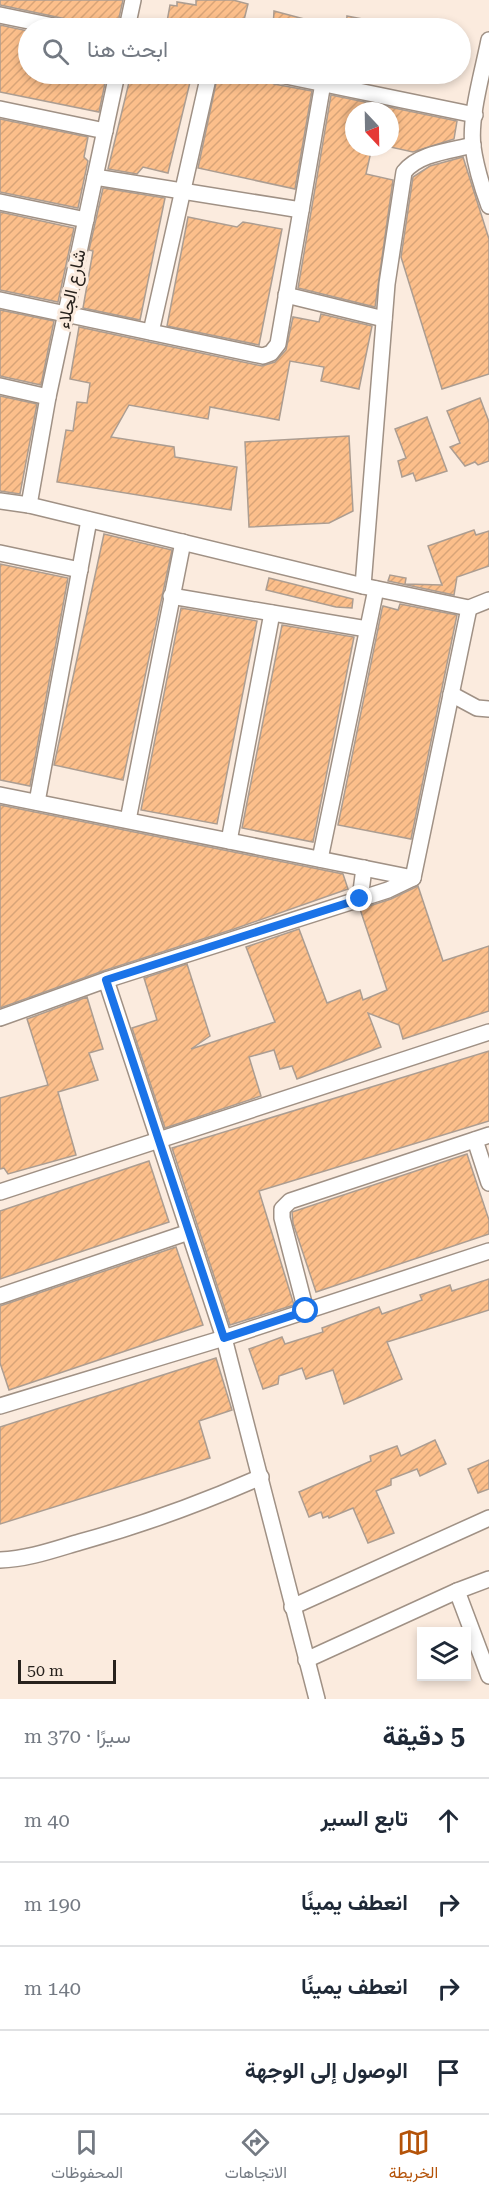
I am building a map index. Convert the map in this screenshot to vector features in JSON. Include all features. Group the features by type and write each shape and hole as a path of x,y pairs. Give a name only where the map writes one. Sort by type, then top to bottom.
{"street":[{"path":"129,18 133,0"},
{"path":"0,15 18,19"},
{"path":"489,40 475,115 473,145 479,177 489,206"},
{"name":"شارع الجلاء","path":"28,505 48,397 115,84"},
{"path":"151,332 207,84"},
{"path":"0,300 264,356 271,353 278,344 323,84"},
{"path":"328,84 475,115"},
{"path":"0,109 105,131"},
{"path":"320,859 368,629 384,319 404,172 411,162 473,145"},
{"path":"95,177 301,210"},
{"path":"0,202 86,220"},
{"path":"286,295 384,319"},
{"path":"0,386 48,397"},
{"path":"0,501 28,505 369,587 469,608 489,600"},
{"path":"37,802 89,520"},
{"path":"128,820 183,542"},
{"path":"0,553 80,570"},
{"path":"171,596 368,629"},
{"path":"413,878 469,608"},
{"path":"229,841 272,613"},
{"path":"451,694 477,708 489,709"},
{"path":"0,795 413,878"},
{"path":"360,899 364,868"},
{"path":"0,1018 106,980 388,890 413,878"},
{"path":"106,980 224,1338 316,1699"},
{"path":"0,1192 489,1032"},
{"path":"306,1311 282,1218 282,1209 290,1201 482,1138 489,1183"},
{"path":"0,1296 189,1232"},
{"path":"0,1406 224,1338 489,1251"},
{"path":"0,1560 24,1559 133,1528 261,1477"},
{"path":"292,1607 489,1518"},
{"path":"306,1660 457,1591 489,1579"},
{"path":"457,1591 489,1676"}],"building":[{"path":"0,0 123,0 119,18 61,18 0,5"},
{"path":"196,0 233,0 248,4 244,18 168,18 170,5 177,6 177,2 196,5"},
{"path":"274,11 300,18 274,18"},
{"path":"0,25 18,29 18,84 105,84 99,112 0,92"},
{"path":"129,84 190,84 168,173 143,167 137,174 108,169"},
{"path":"216,84 274,84 312,91 295,189 198,168"},
{"path":"331,95 365,102 345,102 345,156 370,156 366,174 393,180 375,307 298,288"},
{"path":"399,109 457,121 454,139 413,152 399,149"},
{"path":"0,119 88,137 84,157 88,161 78,208 0,192"},
{"path":"463,157 489,239 489,374 442,389 401,257 413,177 430,166"},
{"path":"103,188 165,198 140,320 83,308 93,251 89,250"},
{"path":"0,212 74,228 58,302 0,290"},
{"path":"188,217 237,227 243,222 282,229 259,345 167,326"},
{"path":"0,310 54,321 41,385 0,376"},
{"path":"321,314 372,326 359,389 321,381 324,367 290,361 279,420 210,407 208,419 129,405 111,437 174,447 175,457 237,467 231,510 57,482 66,430 73,431 77,402 87,403 90,383 70,379 79,327 262,366 275,362 286,350 293,317 319,322"},
{"path":"0,396 37,404 20,494 0,491"},
{"path":"480,398 489,422 489,461 478,465 475,462 465,466 450,447 460,443 447,411"},
{"path":"427,417 447,471 416,481 413,473 402,477 398,461 406,458 395,429"},
{"path":"349,436 353,511 329,523 249,527 245,442"},
{"path":"474,530 476,535 489,531 489,566 457,577 454,595 388,581 390,575 406,578 405,584 442,585 428,546"},
{"path":"104,534 172,550 123,780 54,765"},
{"path":"0,564 68,578 30,786 0,780"},
{"path":"269,578 353,599 352,608 336,607 266,590"},
{"path":"400,604 457,615 411,839 338,825 382,609 383,606 398,610"},
{"path":"181,608 257,621 217,824 141,810"},
{"path":"282,625 354,637 313,842 242,828"},
{"path":"0,805 343,874 348,889 0,1008"},
{"path":"418,886 443,961 489,946 489,1011 403,1039 399,1025 368,1013 381,1047 297,1079 292,1066 280,1069 274,1050 249,1057 261,1096 165,1128 132,1028 157,1020 144,978 187,964 210,1036 191,1049 275,1022 246,947 299,929 327,1003 360,990 363,1000 387,990 360,909 391,899"},
{"path":"87,997 103,1049 89,1053 98,1080 58,1092 76,1155 8,1174 4,1168 0,1169 0,1098 48,1085 27,1019"},
{"path":"489,1051 489,1121 259,1191 294,1305 230,1325 172,1148"},
{"path":"467,1154 489,1220 489,1234 316,1292 293,1223 292,1212"},
{"path":"149,1161 169,1222 0,1279 0,1211"},
{"path":"176,1247 203,1325 9,1390 0,1363 0,1306"},
{"path":"489,1279 489,1310 387,1342 402,1379 344,1404 333,1370 306,1379 302,1368 279,1376 278,1384 263,1389 249,1349 282,1337 285,1344 323,1332 322,1328 379,1307 382,1314 422,1300 420,1295 450,1285 452,1291"},
{"path":"216,1358 232,1410 199,1421 210,1458 0,1524 0,1427"},
{"path":"435,1440 446,1464 420,1476 417,1469 391,1479 391,1485 376,1491 394,1533 368,1543 353,1508 329,1518 328,1516 323,1518 321,1512 309,1517 299,1492 371,1461 370,1456 397,1446 401,1456"},
{"path":"489,1460 489,1489 478,1493 468,1469"}],"route":[{"path":"306,1311 224,1338 106,980 360,899"}]}
